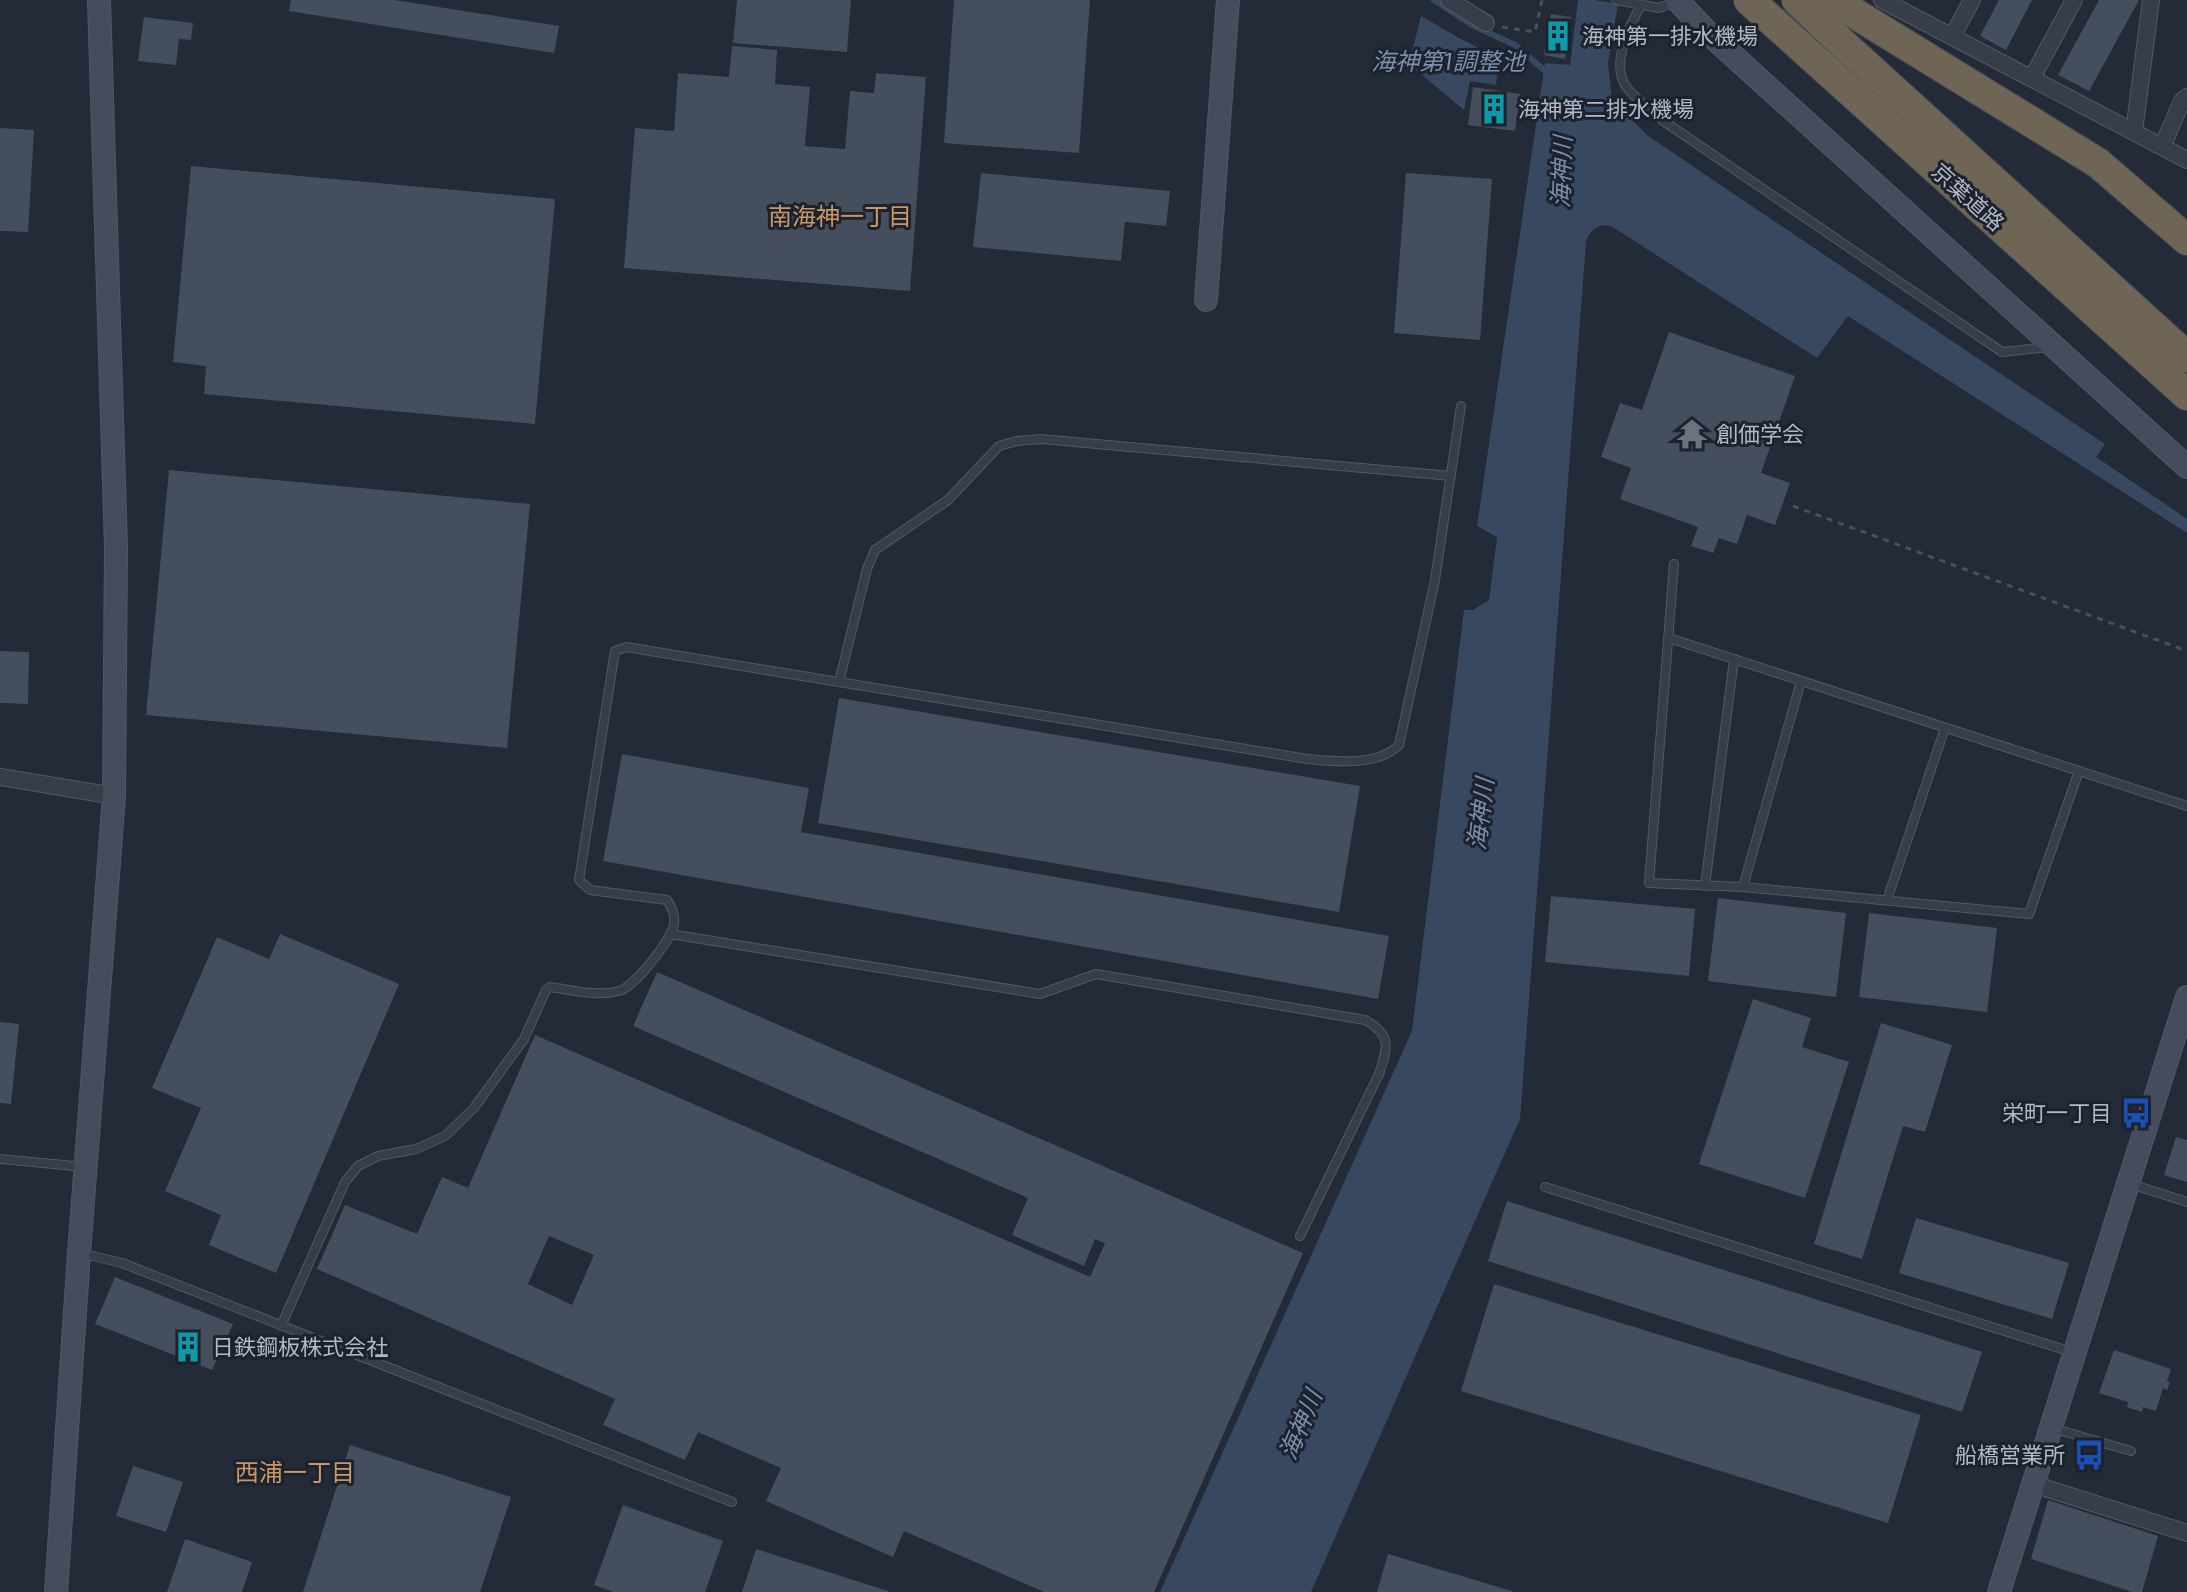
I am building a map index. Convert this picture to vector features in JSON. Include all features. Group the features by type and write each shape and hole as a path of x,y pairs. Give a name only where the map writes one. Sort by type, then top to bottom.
{"highway":[{"name":"京葉道路","path":"1749,0 2187,395"},
{"name":"京葉道路","path":"1797,0 2187,357"},
{"path":"1833,0 2098,163 2187,240"}],"street":[{"path":"56,1592 114,796 116,547 99,0"},
{"path":"1206,300 1228,0"},
{"path":"1449,0 1486,23"},
{"path":"1677,0 1708,33 2187,467"},
{"path":"1882,0 2187,160"},
{"path":"1952,37 1972,0"},
{"path":"2032,78 2074,0"},
{"path":"2134,132 2151,0"},
{"path":"2162,147 2182,101 2187,97"},
{"path":"0,777 114,796"},
{"path":"1999,1592 2187,997"},
{"path":"2033,1484 2187,1533"}],"lane":[{"path":"1616,0 1659,8 1677,0"},
{"path":"1641,5 1627,31 1620,70 1627,88 1662,120 2002,352 2053,346"},
{"path":"281,1326 345,1182 358,1166 378,1156 416,1149 445,1136 474,1108 524,1039 546,990 550,987 600,994 623,990 657,956 674,927 674,912 667,900 590,890 579,880 615,651 626,647 1307,759 1339,761 1379,758 1399,745 1435,580 1461,406"},
{"path":"839,682 867,569 875,550 948,500 999,446 1041,439 1451,476"},
{"path":"1674,564 1649,883 1743,887 2029,914 2079,771"},
{"path":"1669,638 2187,806"},
{"path":"1705,886 1734,659"},
{"path":"1743,887 1801,681"},
{"path":"1887,900 1945,728"},
{"path":"670,934 1040,994 1096,974 1365,1020 1380,1029 1386,1053 1379,1074 1300,1236"},
{"path":"0,1159 86,1167"},
{"path":"2128,1183 2187,1202"},
{"path":"1545,1187 2076,1353"},
{"path":"79,1253 122,1263 732,1502"},
{"path":"2052,1427 2131,1451"}],"path":[{"path":"1486,23 1535,32 1542,0"},
{"path":"1793,506 2187,651"}],"water":[{"name":"海神川","path":"1578,0 1618,4 1608,63 1612,99 1648,136 2105,444 2096,457 2187,519 2187,533 1848,316 1817,358 1611,226 1592,231 1586,242 1520,1119 1311,1592 1160,1592 1412,1031 1464,610 1473,610 1489,600 1497,537 1477,526 1545,63 1570,65"},
{"name":"海神第1調整池","path":"1421,16 1499,58 1496,85 1470,81 1464,110 1409,64"}],"building":[{"path":"291,0 394,0 559,26 554,53 289,11"},
{"path":"737,0 851,0 847,52 733,43"},
{"path":"954,0 1090,0 1079,153 944,143"},
{"path":"1999,0 2032,0 2006,50 1980,36"},
{"path":"2099,0 2139,0 2089,91 2058,75"},
{"name":"海神第一排水機場","path":"1551,14 1571,17 1565,59 1544,55"},
{"path":"144,17 193,23 191,40 179,39 176,65 138,61"},
{"path":"732,46 777,50 775,84 810,87 805,146 845,149 850,91 874,93 876,73 926,77 910,291 624,268 635,128 674,131 678,73 729,77"},
{"name":"海神第二排水機場","path":"1473,87 1520,94 1515,131 1468,125"},
{"path":"0,128 34,130 28,232 0,231"},
{"path":"191,166 555,199 535,424 204,394 206,366 173,362"},
{"path":"981,173 1170,191 1166,226 1125,222 1121,261 973,247"},
{"path":"1406,173 1492,179 1480,340 1394,333"},
{"name":"創価学会","path":"1669,332 1795,376 1761,473 1790,483 1775,525 1747,515 1737,544 1719,538 1713,553 1691,546 1698,527 1620,499 1631,468 1601,457 1620,403 1642,410"},
{"path":"169,470 530,504 507,748 146,715"},
{"path":"0,651 29,652 28,704 0,703"},
{"path":"839,698 1360,786 1339,912 818,823"},
{"path":"622,754 809,788 801,832 1389,936 1378,999 603,861"},
{"path":"1551,896 1695,909 1689,976 1545,962"},
{"path":"1718,898 1846,913 1836,997 1708,981"},
{"path":"1869,913 1997,928 1987,1012 1859,997"},
{"path":"280,934 399,984 276,1273 209,1245 221,1215 165,1191 201,1108 152,1088 217,937 269,959"},
{"path":"657,972 1303,1253 1154,1592 1044,1592 904,1531 893,1557 766,1501 781,1468 698,1432 685,1460 603,1425 615,1399 317,1269 345,1205 417,1234 442,1177 468,1188 535,1035 1090,1277 1105,1243 1095,1239 1084,1266 1012,1235 1028,1198 633,1026","holes":["549,1236 594,1255 572,1305 528,1284"]},
{"path":"1753,999 1811,1018 1802,1047 1849,1062 1805,1198 1699,1164"},
{"path":"0,1022 19,1024 11,1104 0,1103"},
{"path":"1881,1023 1952,1045 1925,1132 1903,1126 1862,1259 1814,1244"},
{"path":"2176,1137 2187,1140 2187,1182 2164,1175"},
{"path":"1507,1201 1982,1352 1962,1412 1488,1261"},
{"path":"1916,1218 2069,1263 2052,1319 1899,1273"},
{"name":"日鉄鋼板株式会社","path":"115,1277 233,1324 212,1370 95,1324"},
{"path":"1494,1284 1921,1415 1888,1523 1461,1391"},
{"path":"2114,1350 2171,1369 2167,1381 2170,1382 2167,1390 2163,1388 2156,1411 2143,1407 2142,1412 2127,1407 2128,1402 2099,1393"},
{"path":"350,1445 511,1497 480,1592 303,1592"},
{"path":"133,1466 183,1482 166,1532 116,1516"},
{"path":"2048,1500 2158,1536 2142,1592 2132,1592 2031,1559"},
{"path":"623,1505 723,1541 705,1592 613,1592 594,1585"},
{"path":"185,1539 252,1562 242,1592 167,1592"},
{"path":"756,1549 888,1591 888,1592 742,1592"},
{"path":"1388,1554 1512,1591 1512,1592 1377,1592"}],"waterway":[{"path":"1434,0 1472,25 1515,45 1544,70"}],"place":[{"name":"海神第一排水機場","path":"1558,36"},
{"name":"海神第二排水機場","path":"1494,109"},
{"name":"創価学会","path":"1692,434"},
{"name":"栄町一丁目","path":"2136,1113"},
{"name":"日鉄鋼板株式会社","path":"188,1347"},
{"name":"船橋営業所","path":"2089,1455"}],"district":[{"name":"南海神一丁目","path":"840,217"},
{"name":"西浦一丁目","path":"295,1473"}]}
